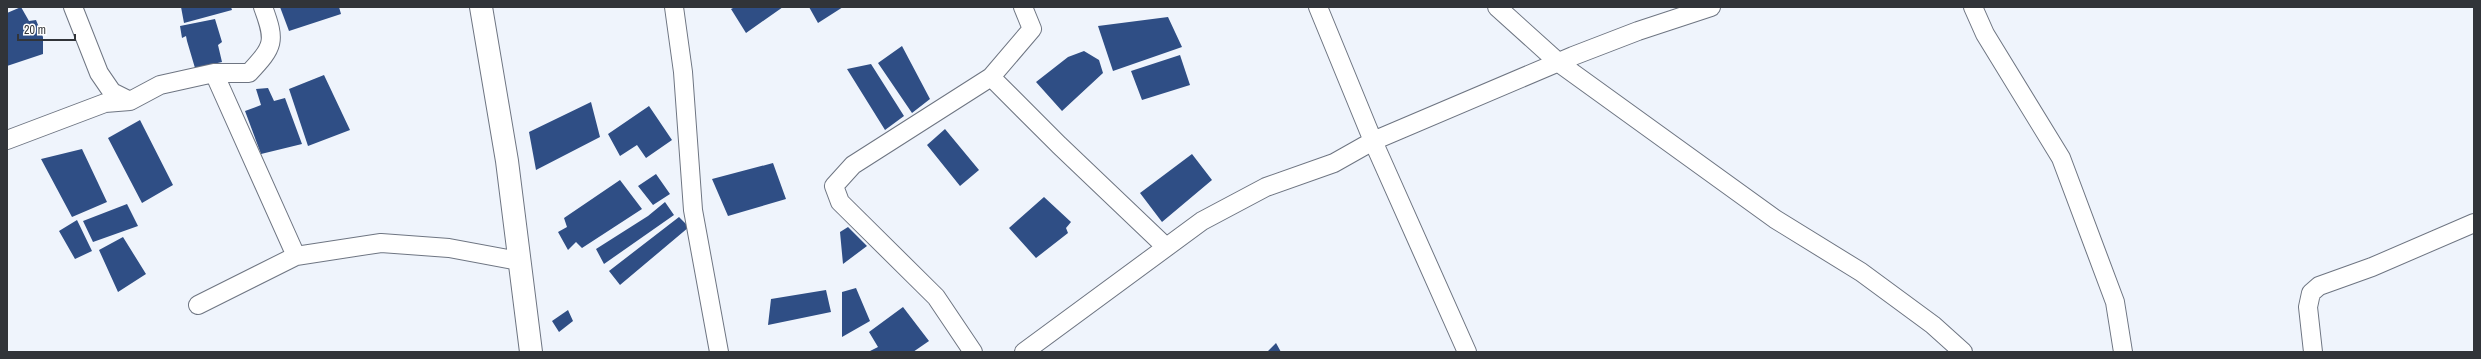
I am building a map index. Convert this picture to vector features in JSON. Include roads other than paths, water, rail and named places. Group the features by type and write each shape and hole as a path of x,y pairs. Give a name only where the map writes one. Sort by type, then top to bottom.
{"main road":[{"path":"481,7 507,161 531,352"}],"street":[{"path":"73,7 100,73 112,92 130,101"},
{"path":"7,140 105,103 130,101 160,85 214,73 248,73 269,52 272,30 263,7"},
{"path":"674,7 683,72 693,210 719,352"},
{"path":"973,352 936,297 840,202 834,186 853,165 991,77 1032,29 1023,7"},
{"path":"1318,7 1373,141 1467,352"},
{"path":"1497,7 1558,63 1774,218 1861,272 1933,325 1962,352"},
{"path":"1024,352 1166,246 1202,221 1266,187 1334,163 1373,141 1558,63 1638,31 1711,7"},
{"path":"1973,7 1985,34 2061,158 2115,302 2123,352"},
{"path":"214,73 296,256"},
{"path":"991,77 1059,145 1166,246"},
{"path":"2313,352 2308,307 2311,293 2319,286 2372,267 2474,223"},
{"path":"198,305 296,256 381,243 449,248 519,261"}]}
